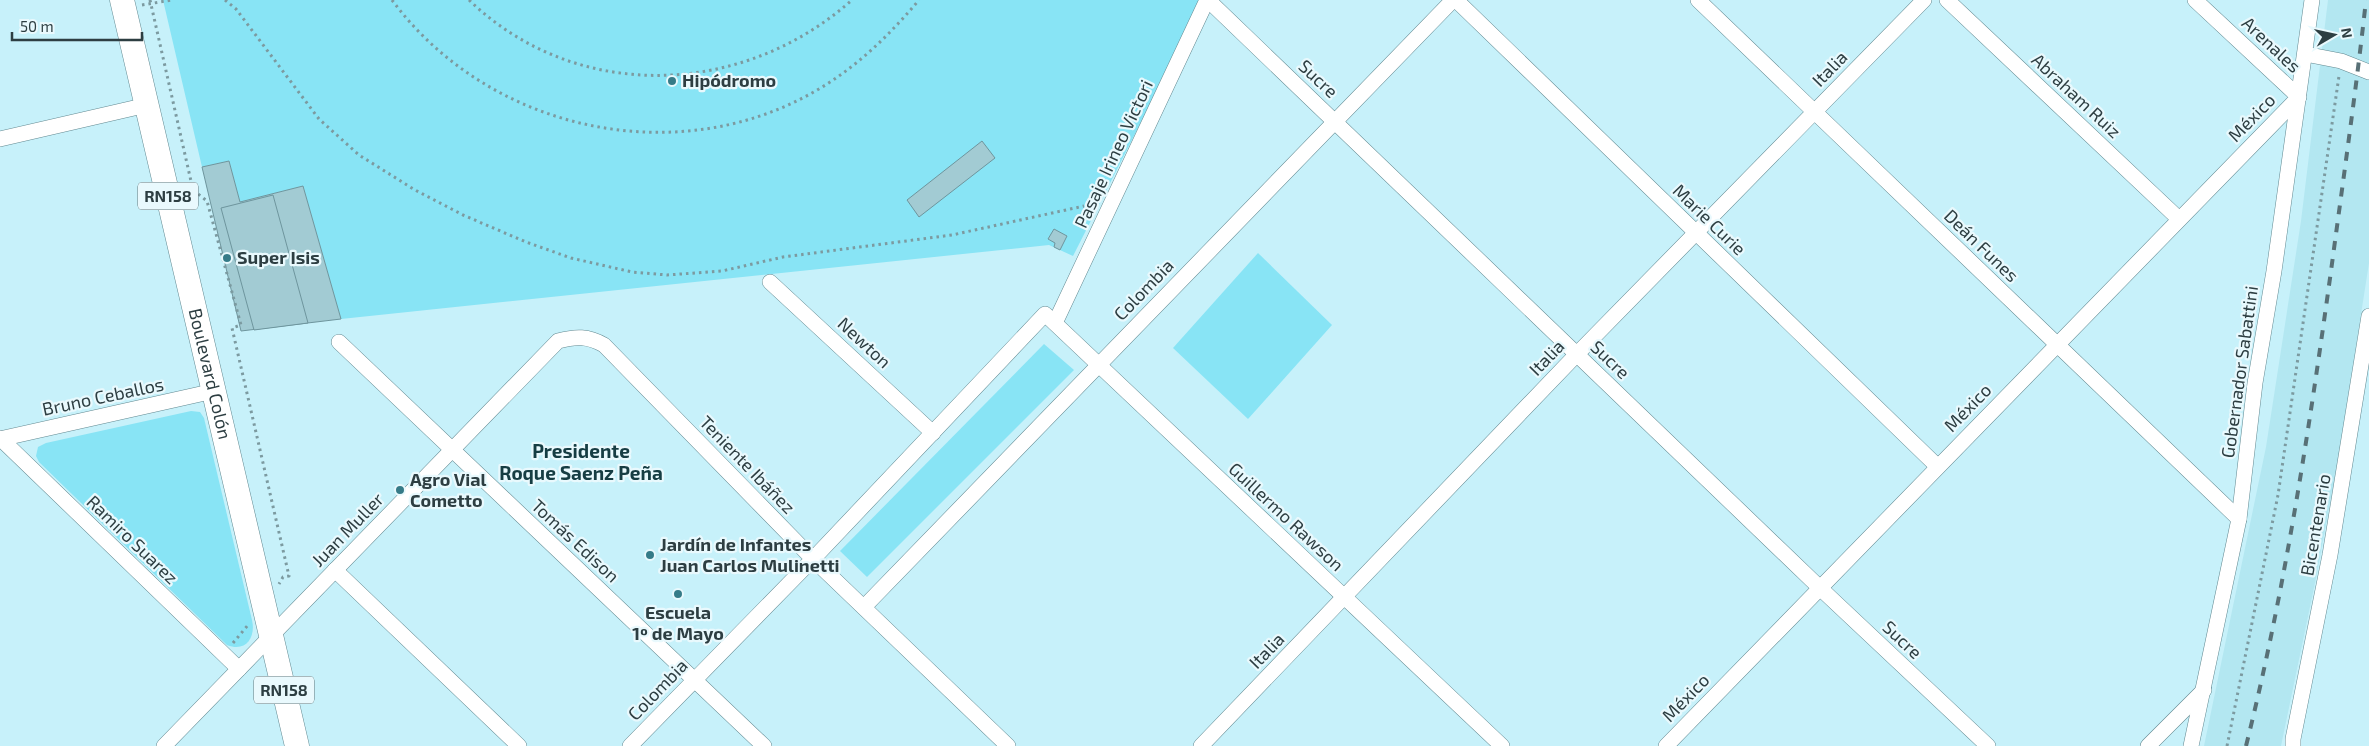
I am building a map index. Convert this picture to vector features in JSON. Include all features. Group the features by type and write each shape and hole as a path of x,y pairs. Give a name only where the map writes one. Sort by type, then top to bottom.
{"highway":[{"name":"Boulevard Colón","path":"123,4 297,746"}],"street":[{"name":"Sucre","path":"1208,0 1820,588 1988,746"},
{"name":"Pasaje Irineo Victori","path":"1050,319 1208,0"},
{"name":"Colombia","path":"864,607 1335,120 1454,0"},
{"name":"Marie Curie","path":"1454,0 1937,466"},
{"name":"Deán Funes","path":"1698,0 1816,111 2055,344 2239,519"},
{"name":"Italia","path":"1200,746 1577,354 1924,0"},
{"name":"Abraham Ruiz","path":"1947,0 2179,219"},
{"name":"Arenales","path":"2195,0 2299,97"},
{"name":"Gobernador Sabattini","path":"2191,746 2239,519 2256,383 2312,0"},
{"path":"2304,54 2341,60 2369,72"},
{"name":"México","path":"1666,746 2055,344 2299,97"},
{"path":"0,139 147,105"},
{"name":"Newton","path":"770,282 933,433"},
{"name":"Bicentenario","path":"2293,742 2365,374 2369,316"},
{"name":"Colombia","path":"630,746 933,433 1050,319"},
{"name":"Guillermo Rawson","path":"1050,319 1502,746"},
{"name":"Teniente Ibáñez","path":"558,341 576,336 593,339 604,345 813,559 1008,746"},
{"name":"Juan Muller","path":"164,746 558,341"},
{"name":"Tomás Edison","path":"338,342 764,746"},
{"name":"Bruno Ceballos","path":"0,439 214,392"},
{"name":"Ramiro Suarez","path":"0,439 239,669"},
{"path":"335,570 520,746"},
{"path":"2148,746 2204,690"}],"path":[{"path":"123,4 172,0"},
{"path":"225,0 236,9 319,119 359,154 415,190 463,215 571,258 632,272 650,274 668,275 722,271 783,258 872,244 952,235 1084,206"},
{"path":"392,0 422,35 448,60 478,81 510,99 544,114 579,124 615,131 652,133 689,131 725,126 760,116 794,102 826,84 857,63 884,39 919,0"},
{"path":"469,0 504,28 531,44 561,58 599,69 655,76 711,71 750,61 780,50 808,34 852,0"},
{"path":"150,2 193,190 207,200 241,325 232,328 289,576 283,577"},
{"path":"2227,746 2278,495 2341,60"},
{"path":"230,646 252,620"}],"shaded area":[{"name":"Hipódromo","path":"163,0 1203,0 1073,256 1049,245 341,319 303,186 240,202 229,161 202,167"},
{"path":"2328,0 2369,0 2369,263 2339,455 2281,746 2204,746 2266,447 2301,221"},
{"path":"1258,253 1332,325 1248,419 1173,348"},
{"path":"1044,344 1074,370 867,577 840,551"},
{"path":"191,411 200,412 204,418 252,620 251,637 248,642 239,647 227,645 39,462 36,456 38,447 46,443"}],"building":[{"path":"982,141 995,158 919,217 907,200"},
{"path":"229,161 240,202 303,186 341,319 241,331 202,167"},
{"path":"273,195 308,323 254,330 221,208"},
{"path":"1054,229 1067,236 1060,250 1054,247 1055,243 1048,239"}],"railway":[{"path":"2246,746 2273,628 2305,450 2354,102 2366,0"}],"place":[{"name":"Hipódromo","path":"672,81"},
{"name":"Super Isis","path":"227,258"},
{"name":"Agro Vial Cometto","path":"400,490"},
{"name":"Jardín de Infantes Juan Carlos Mulinetti","path":"650,555"},
{"name":"Escuela 1º de Mayo","path":"678,594"}],"district":[{"name":"Presidente Roque Saenz Peña","path":"581,462"}]}
